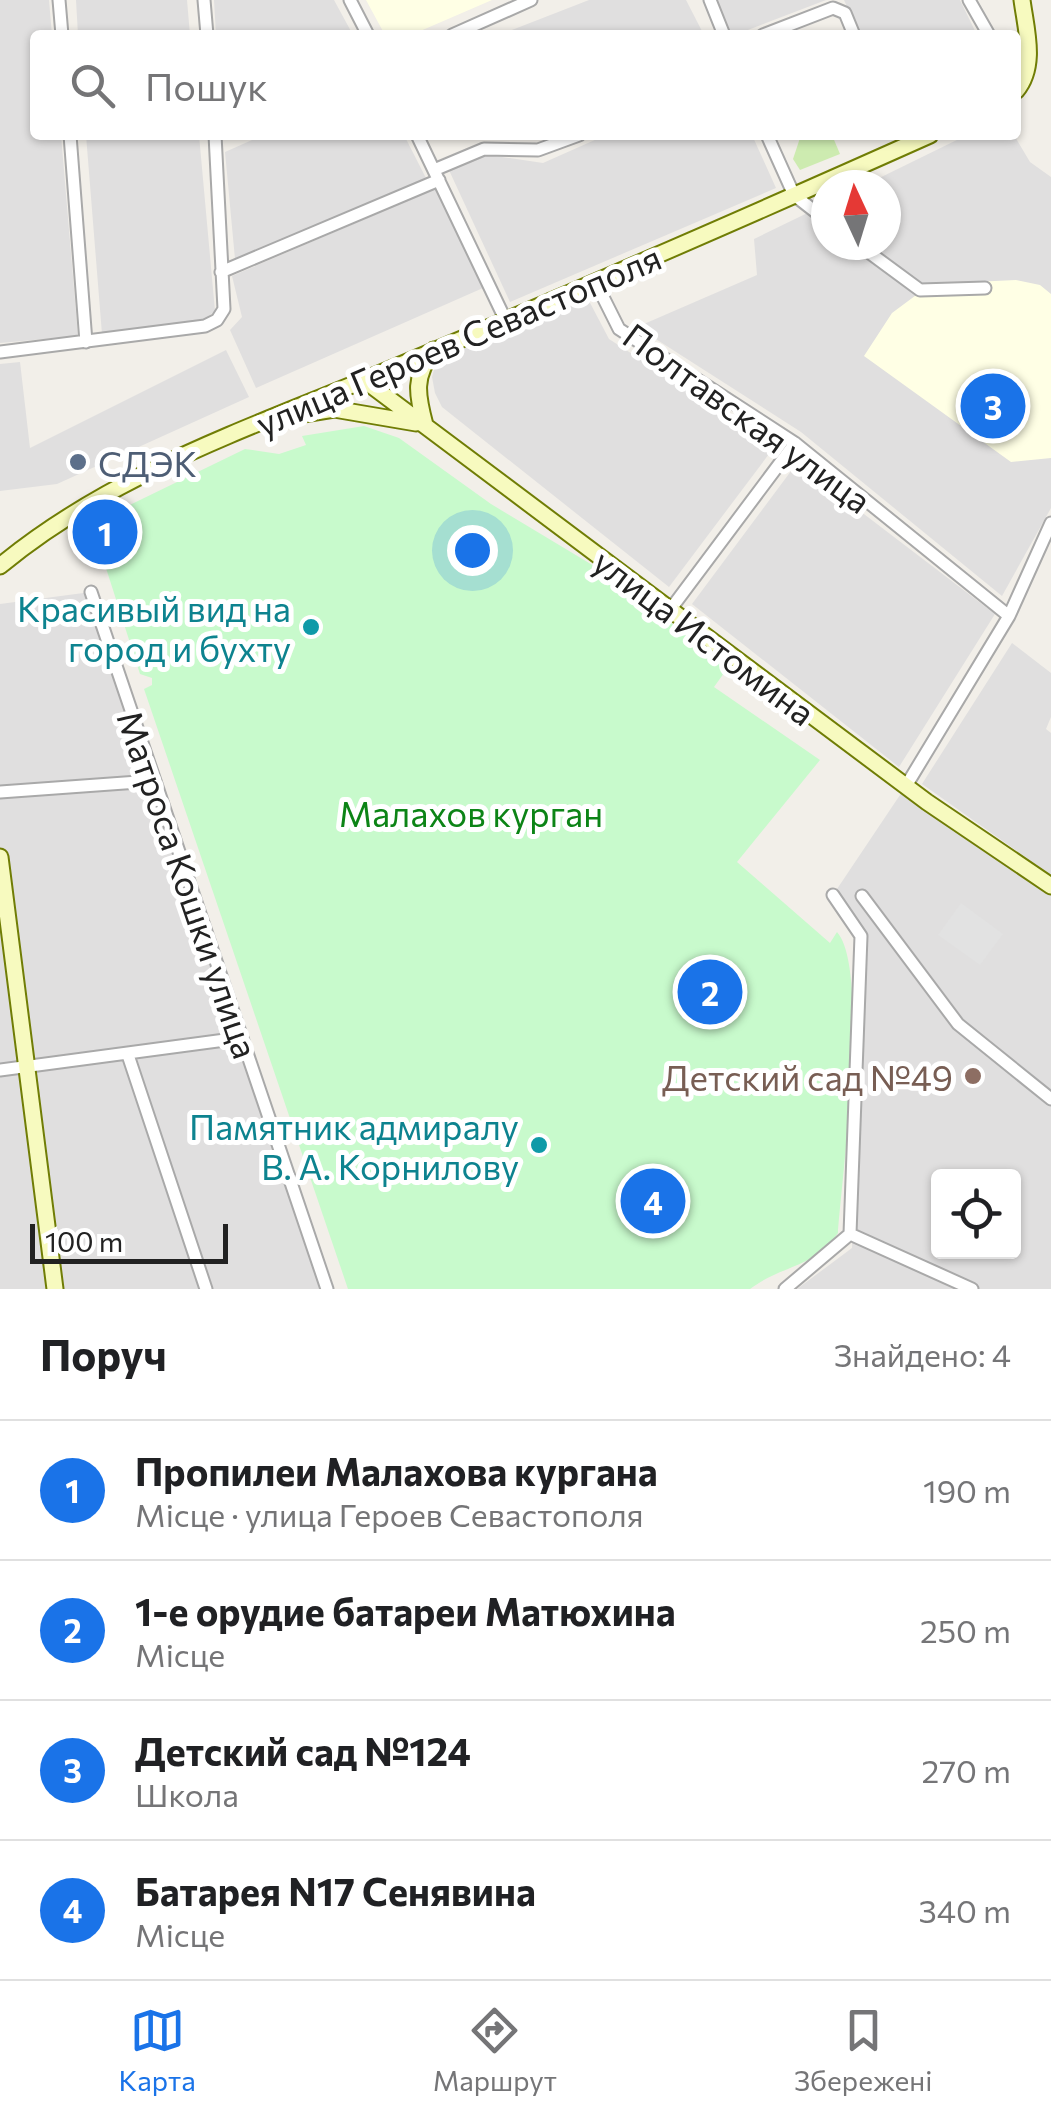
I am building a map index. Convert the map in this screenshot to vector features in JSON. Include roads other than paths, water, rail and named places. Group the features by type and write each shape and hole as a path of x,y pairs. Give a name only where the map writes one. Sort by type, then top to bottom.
{"main road":[{"path":"1021,74 1030,52 1022,0"},
{"name":"улица Героев Севастополя","path":"0,566 72,512 260,420 364,380 794,196 899,141"},
{"path":"260,420 334,409 425,425 416,390 421,366 434,349"},
{"name":"улица Истомина","path":"364,380 938,810 1051,886"},
{"path":"0,857 55,1289"}],"street":[{"path":"59,0 62,30"},
{"path":"204,0 206,30"},
{"path":"350,0 365,30"},
{"path":"463,30 532,0"},
{"path":"710,0 722,30"},
{"path":"969,0 986,30"},
{"path":"776,30 834,8 845,13 852,30"},
{"path":"70,140 86,342"},
{"path":"0,352 206,326 217,320 224,309 215,140"},
{"path":"420,140 505,319"},
{"path":"221,272 437,175 484,148 538,150 565,140"},
{"path":"770,140 794,196 811,209"},
{"path":"879,260 920,290 985,288"},
{"name":"Полтавская улица","path":"595,281 618,328 795,443 1009,616"},
{"path":"670,610 795,443"},
{"path":"906,786 1009,616 1051,523"},
{"name":"Матроса Кошки улица","path":"91,592 327,1289"},
{"path":"0,792 152,781"},
{"path":"785,1289 850,1234 861,936 833,895"},
{"path":"862,896 958,1024 1051,1099"},
{"path":"0,1070 240,1038"},
{"path":"128,1054 206,1289"},
{"path":"850,1234 972,1289"}],"place":[{"name":"Детский сад №124","path":"993,406"},
{"name":"СДЭК","path":"78,462"},
{"name":"Пропилеи Малахова кургана","path":"105,532"},
{"name":"Красивый вид на город и бухту","path":"311,627"},
{"name":"1-е орудие батареи Матюхина","path":"710,992"},
{"name":"Детский сад №49","path":"973,1076"},
{"name":"Памятник адмиралу В. А. Корнилову","path":"539,1145"},
{"name":"Батарея N17 Сенявина","path":"653,1201"}],"park label":[{"name":"Малахов курган","path":"471,812"}]}
